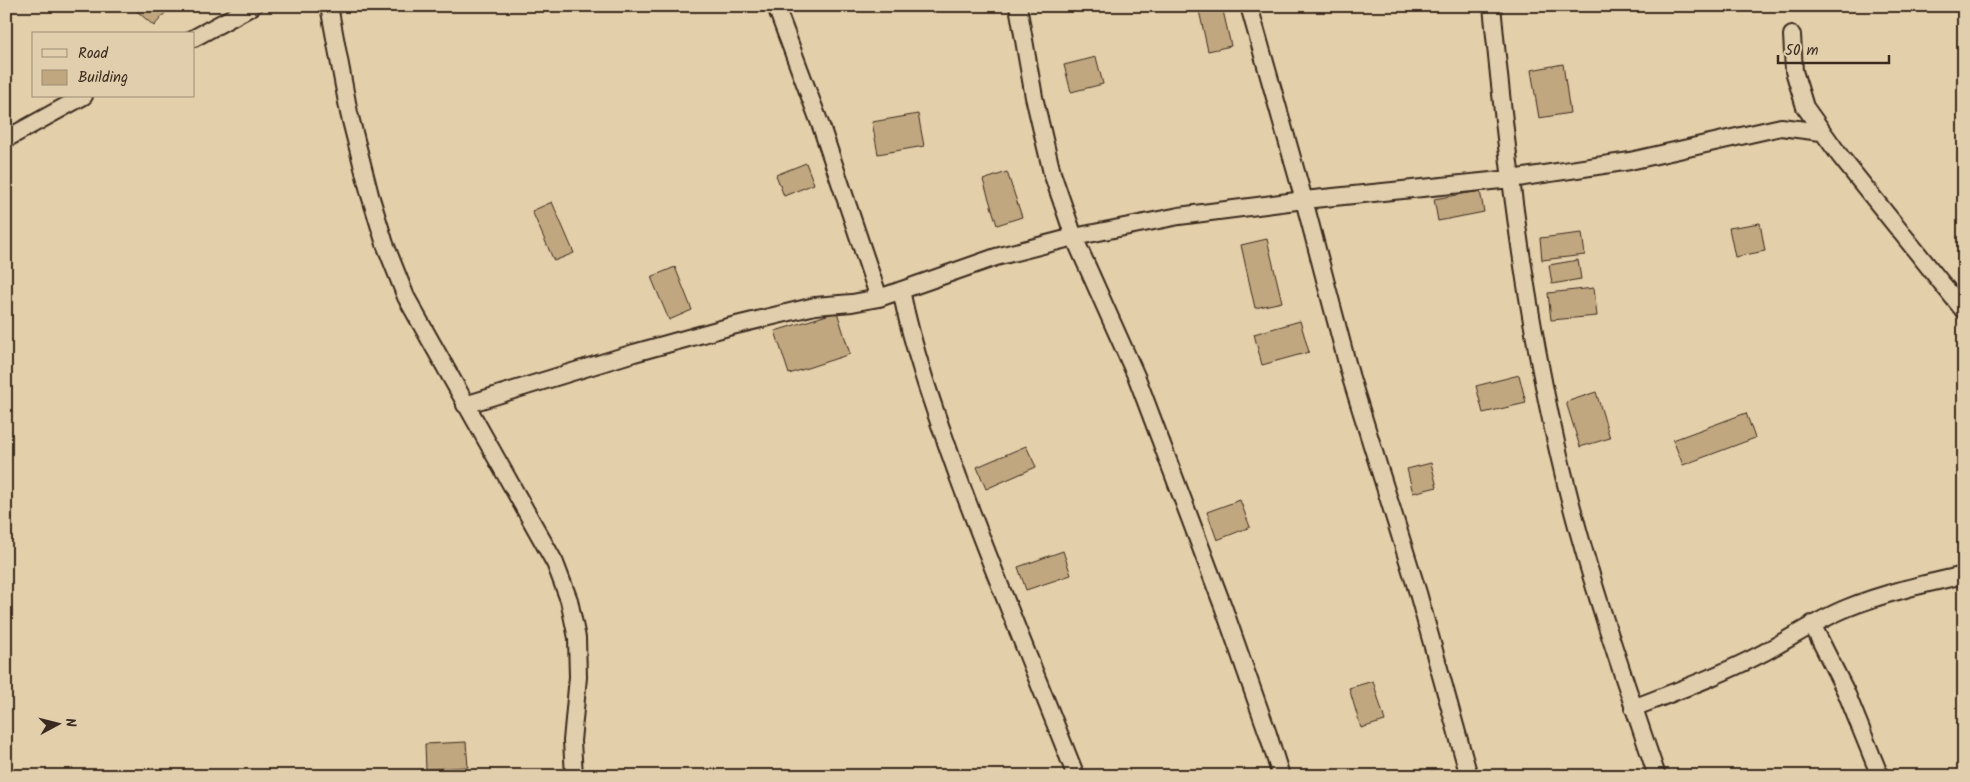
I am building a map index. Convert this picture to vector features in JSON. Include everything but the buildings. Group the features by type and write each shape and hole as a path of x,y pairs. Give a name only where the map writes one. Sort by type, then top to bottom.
{"street":[{"path":"195,37 253,6"},
{"path":"329,6 348,113 385,244 406,296 465,405 555,563 568,600 577,638 578,677 572,741 574,776"},
{"path":"1018,6 1034,97 1052,173 1074,237 1137,378 1227,618 1281,776"},
{"path":"1249,6 1304,200 1351,378 1418,593 1469,776"},
{"path":"1492,6 1511,179 1524,274 1547,399 1568,490 1593,580 1633,708 1657,776"},
{"path":"778,12 822,129 879,298"},
{"path":"1792,35 1794,71 1805,107 1821,132 1963,310"},
{"path":"6,139 80,98"},
{"path":"1781,128 1805,107"},
{"path":"465,405 634,353 728,327 815,306 852,303 879,298 996,257 1074,237 1179,216 1304,200 1511,179 1630,160 1781,128 1821,132"},
{"path":"901,290 908,324 938,420 978,528 1076,776"},
{"path":"1633,708 1713,678 1763,653 1812,624 1846,608 1894,592 1964,575"},
{"path":"1812,624 1846,692 1880,776"}]}
